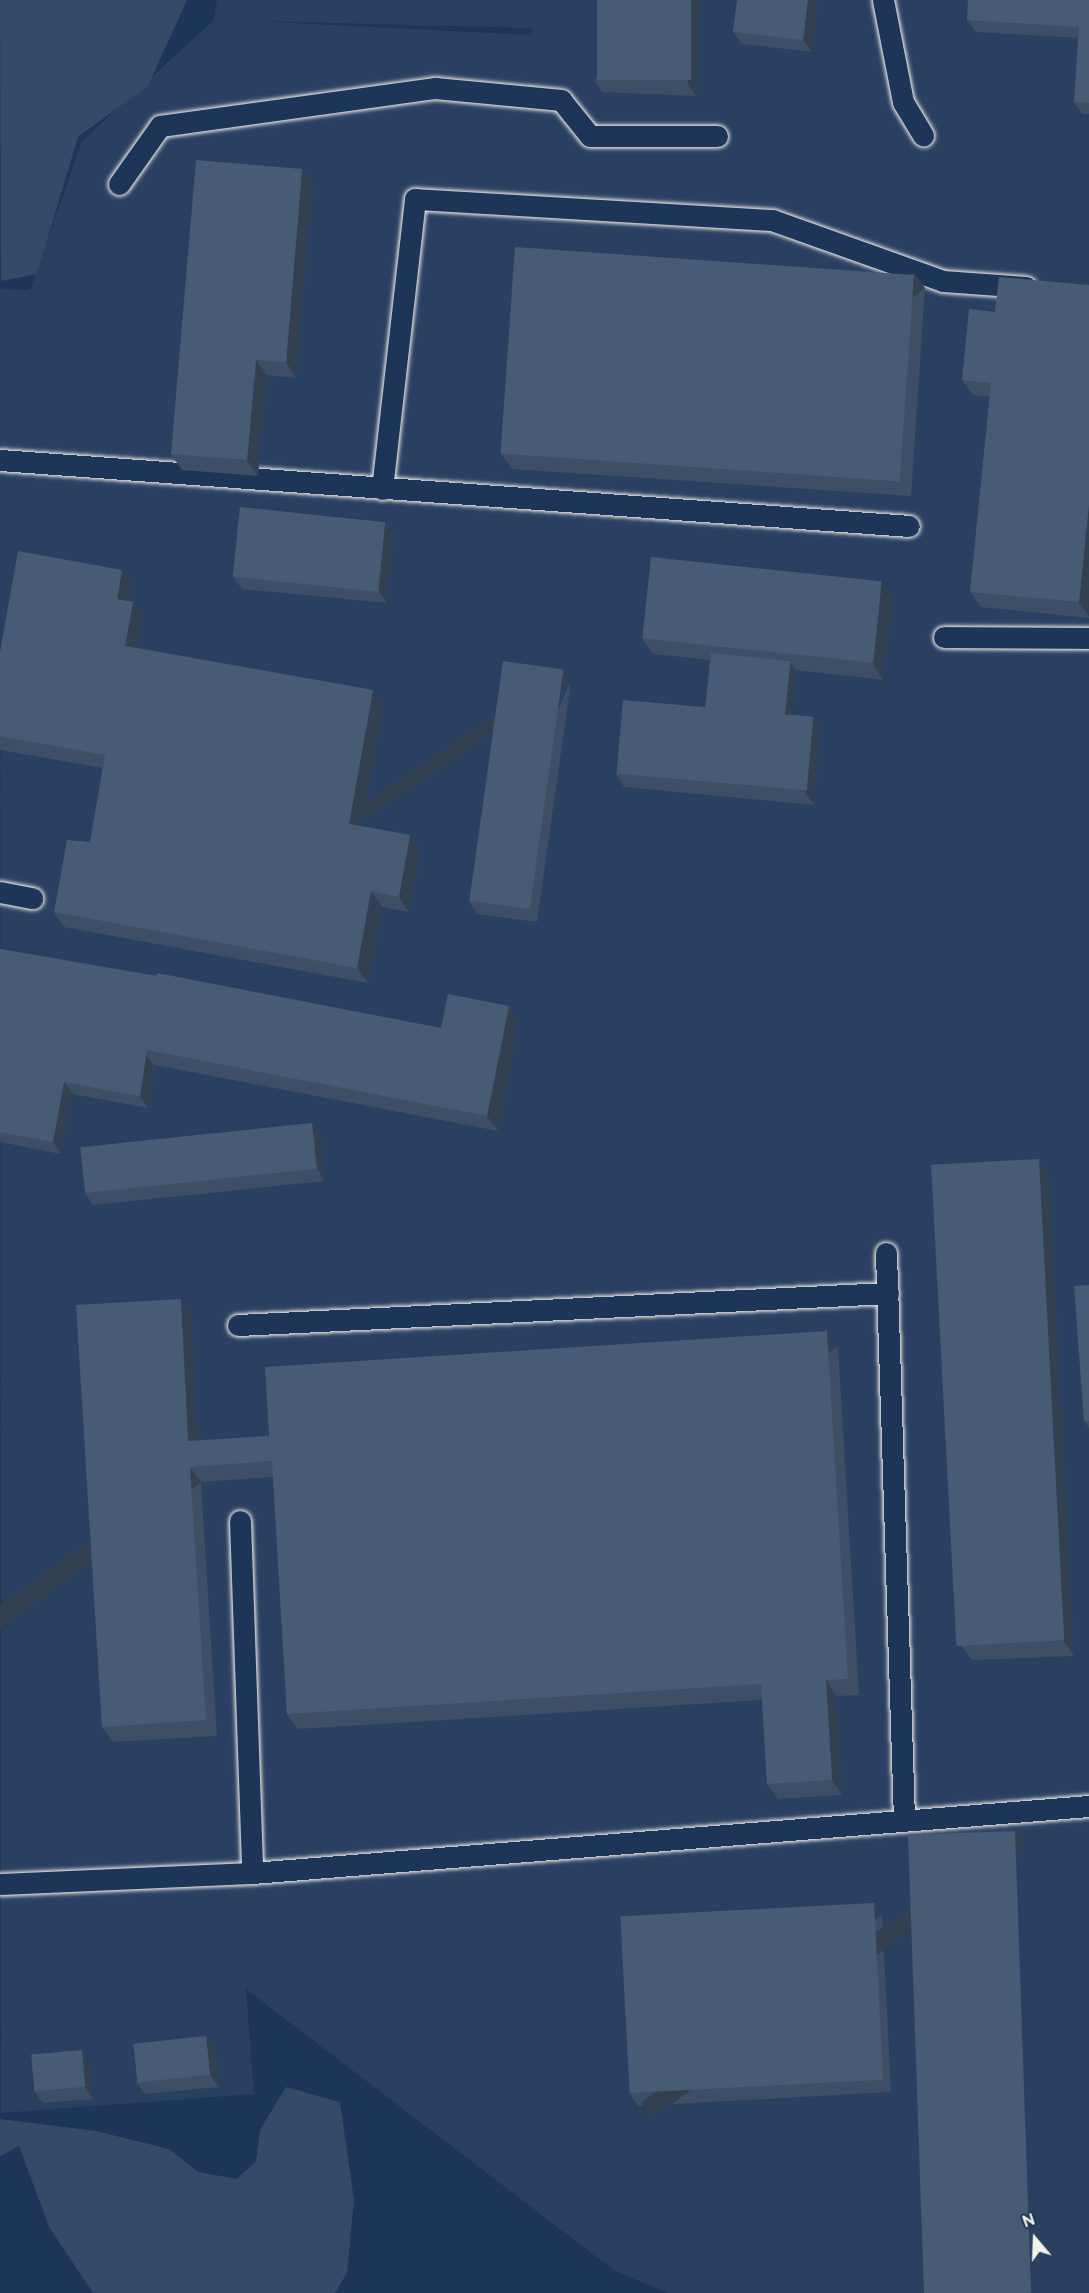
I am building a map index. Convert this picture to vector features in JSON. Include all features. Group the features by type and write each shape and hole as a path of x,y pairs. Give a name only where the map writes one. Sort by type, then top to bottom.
{"lane":[{"path":"883,0 903,102 923,135"},
{"path":"119,184 160,126 435,88 561,100 590,136 717,136"},
{"path":"382,489 415,199 772,220 943,281 1044,289"},
{"path":"0,460 909,526"},
{"path":"944,637 1089,638"},
{"path":"0,892 32,898"},
{"path":"886,1253 904,1818"},
{"path":"238,1325 888,1293"},
{"path":"240,1521 252,1873"},
{"path":"0,1884 252,1873 904,1818 1089,1806"}],"shaded area":[{"path":"0,0 187,0 148,86 78,137 37,274 1,281"},
{"path":"217,0 1089,0 1089,2293 668,2293 615,2271 246,1989 254,2094 1,2113 0,289 30,290 82,141 214,20","holes":["254,21 532,28 531,35"]},
{"path":"286,2087 340,2102 354,2200 347,2273 335,2293 93,2293 49,2227 19,2146 0,2156 0,2119 96,2131 169,2149 198,2172 237,2179 256,2161 260,2130"}],"building":[{"path":"597,0 691,0 691,80 597,80"},
{"path":"737,0 808,0 803,40 733,32"},
{"path":"968,0 1089,0 1089,103 1074,102 1079,27 967,20"},
{"path":"196,160 302,169 286,362 256,360 247,460 171,454"},
{"path":"515,247 914,275 900,481 501,453"},
{"path":"999,277 1089,285 1089,504 1079,602 970,592 991,383 962,380 969,309 995,312"},
{"path":"240,507 385,522 378,592 233,577"},
{"path":"18,551 122,570 117,599 133,602 125,646 373,690 349,824 410,835 399,897 371,891 357,968 54,912 67,840 90,842 105,755 0,736 0,652"},
{"path":"651,557 882,581 873,663 642,639"},
{"path":"711,653 791,661 785,716 705,708"},
{"path":"503,661 563,669 530,909 469,901"},
{"path":"623,700 813,717 807,790 617,774"},
{"path":"0,949 157,976 142,1049 147,1050 140,1096 64,1082 53,1142 0,1132"},
{"path":"157,973 441,1028 448,994 509,1006 487,1116 142,1049"},
{"path":"312,1123 317,1169 85,1193 80,1147"},
{"path":"1039,1159 1064,1640 956,1646 931,1165"},
{"path":"1089,1285 1089,1421 1084,1421 1074,1286"},
{"path":"181,1299 188,1441 269,1436 265,1367 827,1331 848,1679 826,1680 832,1780 767,1784 761,1684 287,1714 272,1461 190,1467 206,1720 102,1727 76,1305"},
{"path":"1015,1831 1031,2293 924,2293 908,1835"},
{"path":"874,1903 883,2080 630,2093 620,1916"},
{"path":"206,2036 210,2075 137,2082 133,2044"},
{"path":"82,2050 85,2087 34,2091 31,2054"}]}
